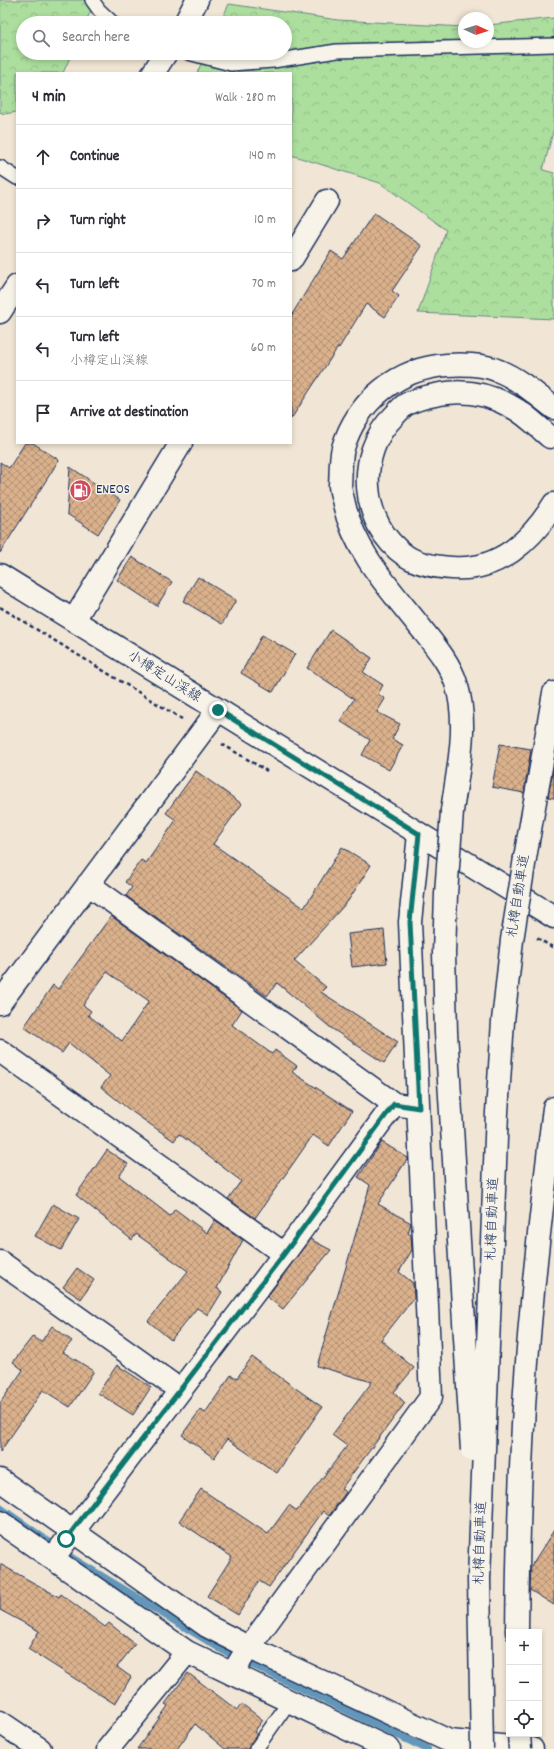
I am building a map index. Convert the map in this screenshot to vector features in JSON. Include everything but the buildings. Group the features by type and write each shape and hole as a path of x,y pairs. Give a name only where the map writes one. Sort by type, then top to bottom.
{"main road":[{"path":"189,16 197,0"},
{"path":"154,72 161,60"},
{"path":"292,258 327,201"},
{"path":"0,312 16,288"},
{"path":"480,1578 446,1032 444,946 452,811 462,745 462,711 456,681 442,654 378,573 354,534 348,520 340,486 343,449 359,414 380,390 407,373 437,366 468,364 499,371 528,388 554,408"},
{"path":"550,437 514,407 486,395 457,391 429,396 405,406 384,426 371,454 367,484 372,512 387,539 407,556 432,567 461,569 489,563 515,551 535,531 554,504"},
{"path":"74,620 180,444"},
{"name":"小樽定山渓線","path":"0,574 554,917"},
{"name":"札樽自動車道","path":"482,1749 480,1578 497,1112 503,1021 512,940 554,693"},
{"path":"0,1004 218,710"},
{"path":"241,1660 431,1397 410,922 419,834"},
{"path":"88,884 394,1104 419,1108"},
{"path":"0,1051 284,1254"},
{"path":"62,1545 284,1254 394,1104"},
{"path":"517,1629 518,1527 526,1374 540,1222 554,1108"},
{"path":"518,1527 535,1417 554,1236"},
{"path":"0,1262 180,1390"},
{"path":"0,1480 62,1545 187,1652 241,1660 449,1741 532,1749"},
{"path":"0,1522 62,1545 207,1626 241,1660 289,1702 389,1749"},
{"path":"108,1749 187,1652"},
{"path":"0,1722 40,1749"},
{"path":"519,1737 520,1749"}],"lane":[{"path":"92,0 105,16"},
{"path":"292,58 337,52 554,45"},
{"path":"215,60 231,64 280,60"},
{"path":"0,167 16,177"},
{"path":"256,1749 289,1702"}],"green space":[{"path":"0,0 96,0 88,16 16,16 16,60 69,60 63,72 16,72 16,112 4,114 0,112"},
{"path":"229,4 338,20 458,27 458,48 494,48 494,24 554,18 554,128 543,170 554,173 554,319 418,313 446,230 380,183 292,155 292,72 197,72 203,60 292,60 292,16 223,16"}],"waterway":[{"path":"0,1508 73,1559 225,1651 427,1749"}],"place":[{"name":"ENEOS","path":"81,490"}],"route":[{"path":"66,1539 284,1254 394,1104 419,1108 410,922 419,834 218,710"}]}
